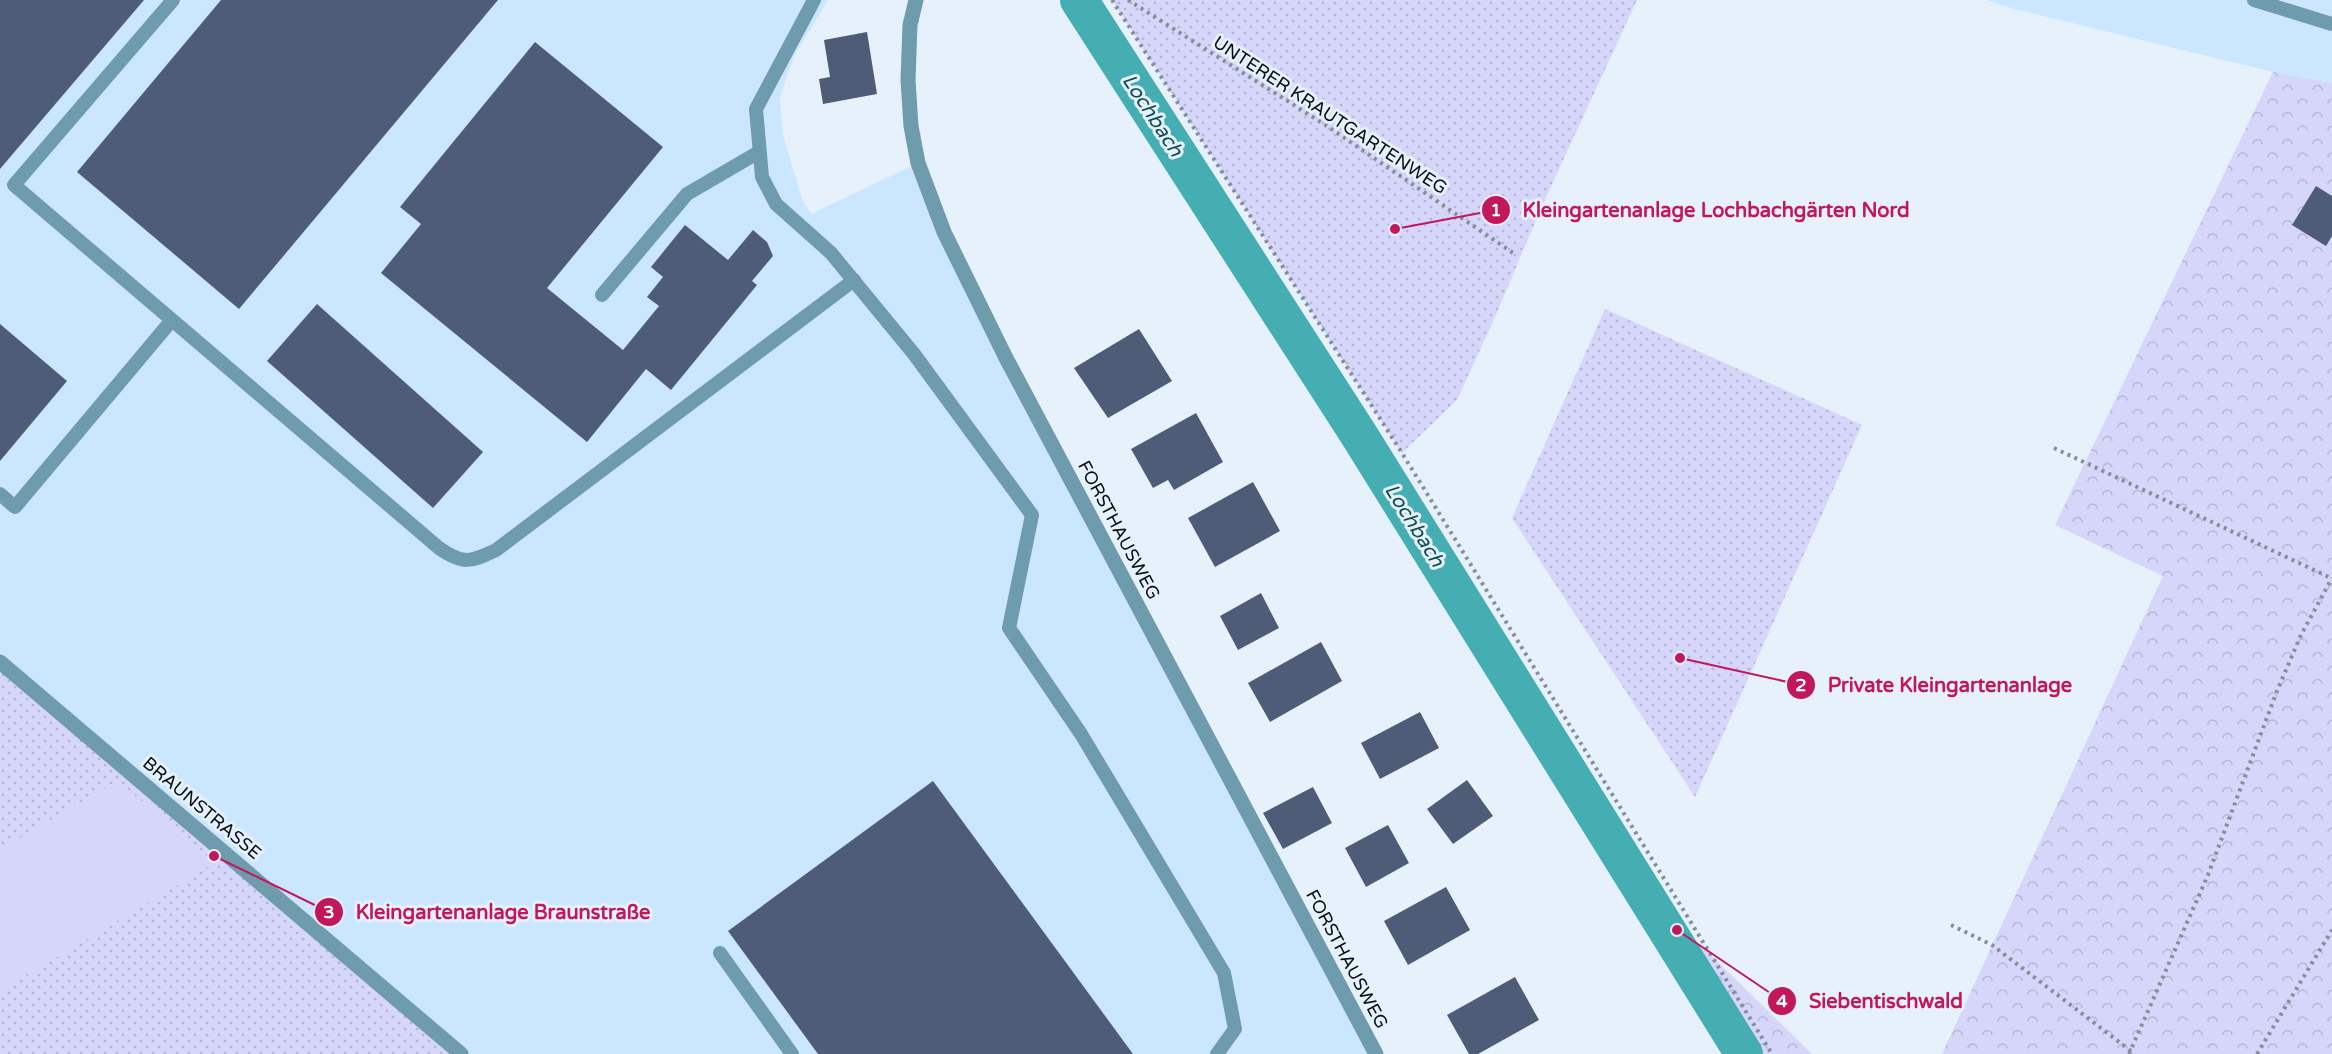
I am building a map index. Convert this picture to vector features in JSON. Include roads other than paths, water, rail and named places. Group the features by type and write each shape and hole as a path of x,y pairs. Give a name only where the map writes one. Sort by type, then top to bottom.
{"street":[{"name":"FORSTHAUSWEG","path":"916,0 910,26 911,126 918,163 944,232 1006,358 1376,1054"},
{"name":"BRAUNSTRASSE","path":"0,662 460,1054"}],"lane":[{"path":"173,0 14,185 439,548 464,561 479,558 496,550 854,280"},
{"path":"814,0 756,109 762,177 776,204 831,253 914,354 1032,514 1009,628 1081,735 1224,973 1235,1029 1217,1054"},
{"path":"2254,0 2332,24"},
{"path":"602,295 687,194 759,152"},
{"path":"0,494 15,507 172,320"},
{"path":"720,953 792,1054"}],"waterway":[{"name":"Lochbach","path":"1079,0 1359,435 1744,1054"}],"place":[{"name":"Kleingartenanlage Lochbachgärten Nord","path":"1395,229"},
{"name":"Private Kleingartenanlage","path":"1680,658"},
{"name":"Kleingartenanlage Braunstraße","path":"214,856"},
{"name":"Siebentischwald","path":"1677,930"}]}
